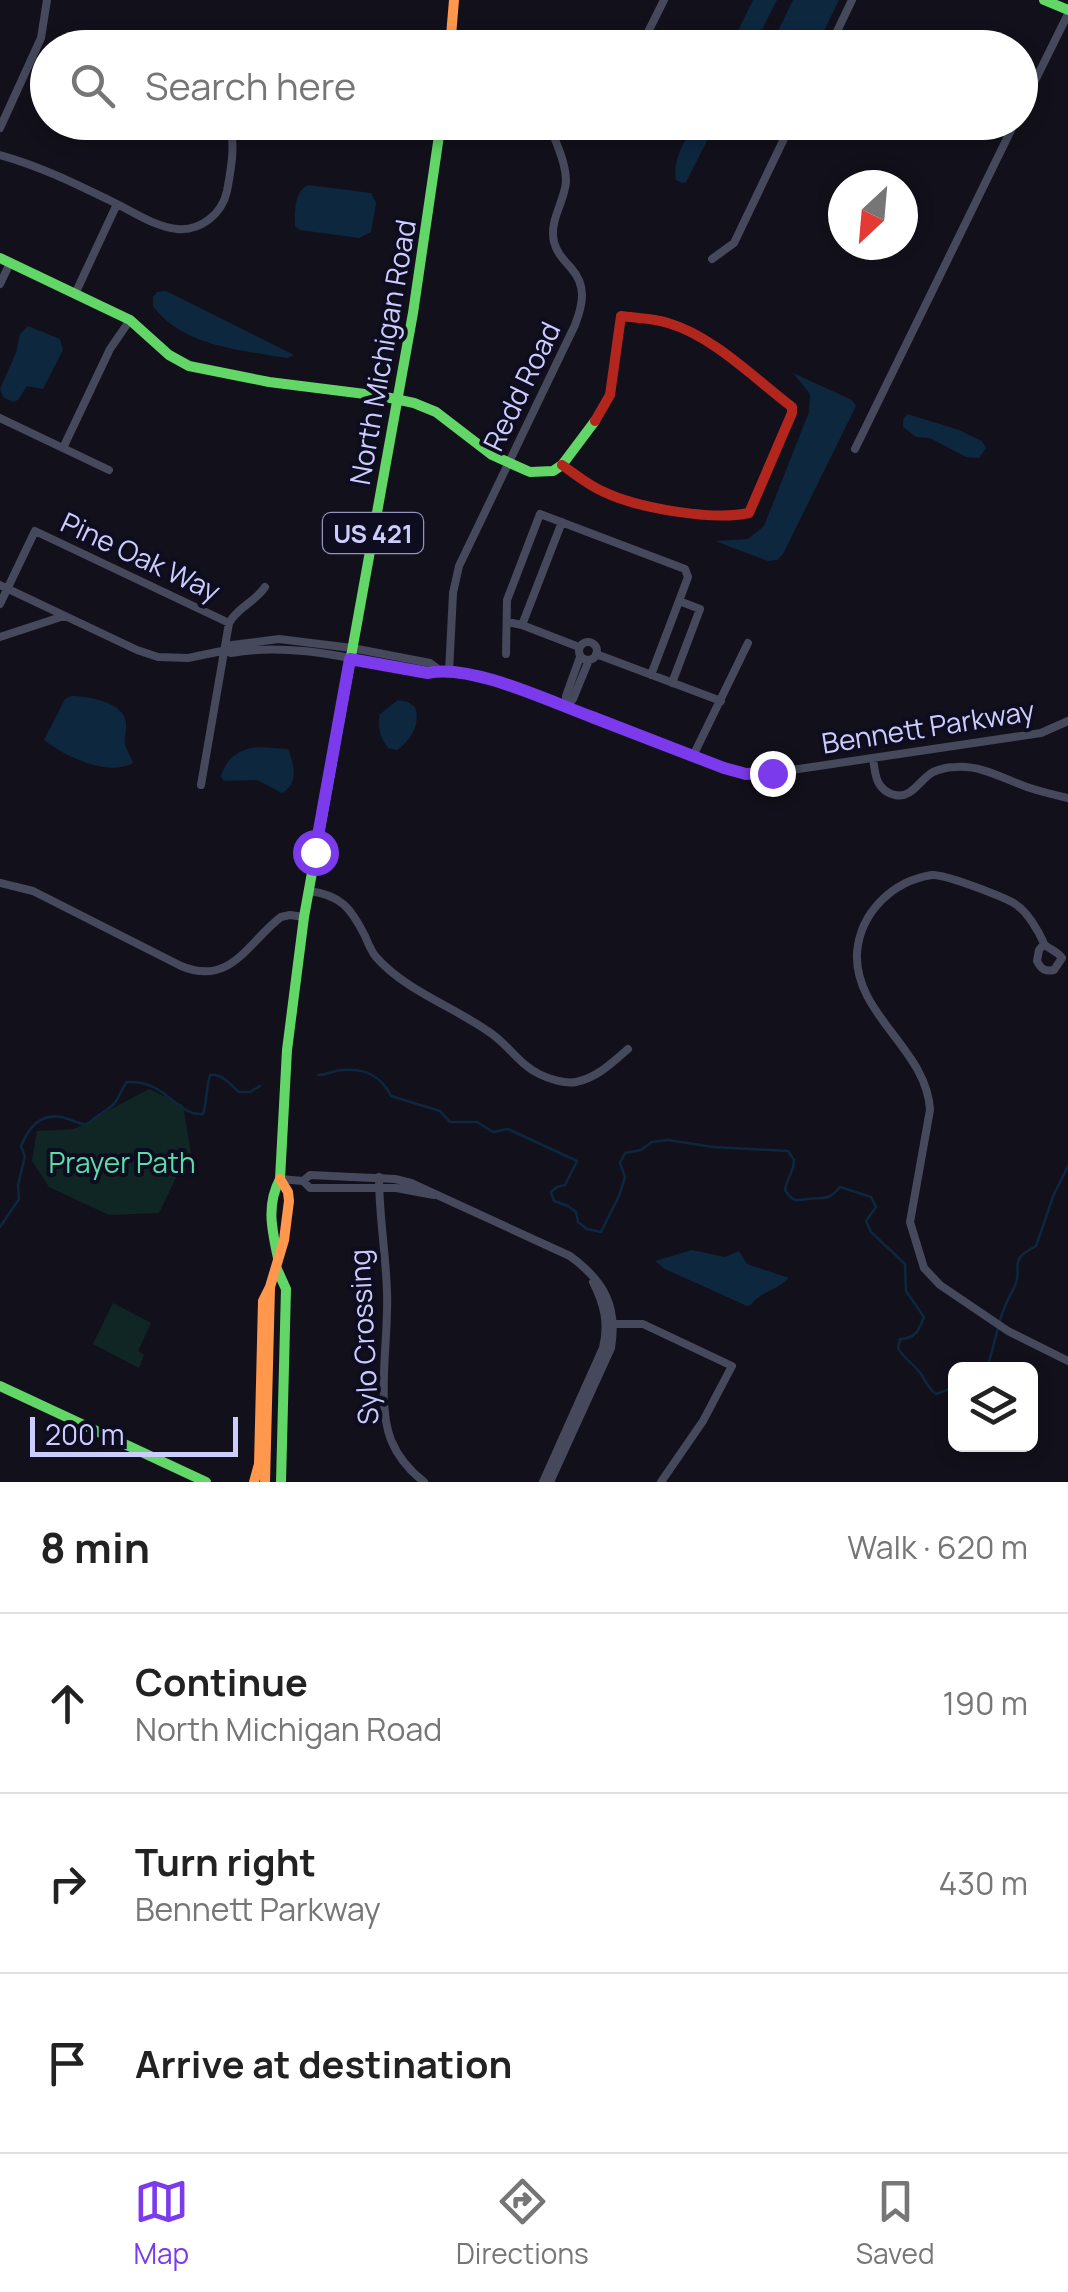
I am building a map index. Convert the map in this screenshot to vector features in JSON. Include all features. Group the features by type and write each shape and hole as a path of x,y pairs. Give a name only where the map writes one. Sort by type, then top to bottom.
{"main road":[{"path":"452,30 454,0"},
{"path":"1044,0 1068,12"},
{"name":"North Michigan Road","path":"280,1178 287,1050 308,890 422,259 439,140"},
{"path":"5,260 130,320 169,355 189,366 397,400 436,412 478,446 530,472 552,471 562,465 598,417 610,394 621,316 666,322 691,332 792,407 750,513 731,517 643,506 601,492 562,465"},
{"name":"US 421","path":"265,1482 270,1286 287,1222 288,1192 280,1178"},
{"path":"277,1264 286,1289 281,1482"},
{"path":"254,1482 259,1464 263,1301 270,1286"},
{"path":"0,1386 206,1481"}],"street":[{"path":"42,30 46,0"},
{"path":"649,30 664,0"},
{"path":"838,30 852,0"},
{"path":"1038,74 1068,12"},
{"path":"0,128 30,74"},
{"path":"0,155 36,166 163,226 183,229 198,226 220,209 225,198 232,140"},
{"name":"Redd Road","path":"444,671 456,576 583,302 578,277 557,252 554,242 554,222 566,184 555,140"},
{"path":"712,259 734,243 783,140"},
{"path":"855,450 1006,140"},
{"path":"75,294 117,204"},
{"path":"0,284 5,260"},
{"path":"64,448 110,349 130,320"},
{"path":"0,418 109,470"},
{"path":"506,654 507,600 540,514 684,568 688,576 650,675"},
{"path":"522,625 562,522"},
{"name":"Pine Oak Way","path":"4,587 35,530 228,622"},
{"path":"0,604 4,587"},
{"name":"Bennett Parkway","path":"4,587 158,657 188,658 258,648 294,649 351,654 428,673 444,671 502,684 746,774 1041,733 1068,721"},
{"path":"200,785 228,622 258,598 265,587"},
{"path":"672,683 700,609 679,601"},
{"path":"0,637 64,616"},
{"path":"507,622 522,625 586,655 720,700"},
{"path":"693,756 748,643"},
{"path":"566,707 566,696 586,655"},
{"path":"873,758 876,779 896,796 908,794 931,773 961,766 1068,798"},
{"path":"1044,944 1030,918 1014,903 945,876 932,875 906,884 879,901 863,928 857,954 861,983 919,1071 929,1095 930,1110 910,1222 924,1268 940,1285 1008,1332 1068,1360"},
{"path":"0,883 33,891 197,971 232,964 281,917 304,917"},
{"path":"308,890 340,901 357,918 374,955 410,986 494,1035 540,1075 574,1083 601,1072 628,1049"},
{"path":"304,1181 310,1175 411,1182 559,1250 586,1268 605,1292 613,1324 607,1360 547,1482"},
{"name":"Sylo Crossing","path":"379,1177 387,1288 388,1430 403,1462 424,1482"},
{"path":"280,1178 304,1181 310,1188 408,1189 438,1196"},
{"path":"547,1482 601,1354 607,1326 604,1308 586,1268"},
{"path":"613,1324 643,1324 732,1366 702,1421 660,1482"}],"green space":[{"name":"Prayer Path","path":"149,1089 183,1105 193,1167 183,1163 159,1213 109,1215 49,1187 32,1161 37,1131 74,1129"},
{"path":"113,1303 151,1323 138,1351 144,1355 139,1368 93,1344"}],"water":[{"path":"753,0 777,0 762,30 738,30"},
{"path":"793,0 839,0 824,30 778,30"},
{"path":"686,140 707,140 682,183 676,180"},
{"path":"308,185 371,193 376,203 371,232 359,238 300,230 295,226 296,202"},
{"path":"166,291 294,355 287,358 233,349 180,330 153,306 157,292"},
{"path":"28,326 60,339 63,350 43,389 27,386 13,402 3,397 0,389 20,334"},
{"path":"793,373 852,400 856,406 783,554 768,561 715,541 748,539 764,526 809,412 810,394"},
{"path":"907,414 959,430 982,441 986,448 979,458 966,457 930,438 916,437 903,427"},
{"path":"65,699 95,699 119,710 126,723 125,745 133,763 112,768 100,766 64,753 44,740"},
{"path":"398,700 415,707 417,719 407,741 397,750 388,748 379,723 380,714"},
{"path":"259,747 288,749 293,779 282,793 257,780 224,781 221,777 235,755"},
{"path":"692,1250 725,1257 739,1251 747,1264 789,1278 747,1306 655,1261"}],"waterway":[{"path":"318,1075 343,1070 365,1072 378,1079 391,1096 440,1111 450,1122 477,1122 493,1132 508,1129 577,1161 565,1185 551,1192 554,1201 576,1212 578,1222 587,1229 601,1232 625,1177 620,1163 625,1153 668,1140 788,1151 794,1164 785,1190 792,1199 826,1198 840,1187 871,1197 876,1207 866,1221 871,1232 905,1264 906,1291 924,1317 916,1333 900,1339 898,1348 936,1394 948,1390"},
{"path":"0,1227 19,1199 25,1156 21,1146 31,1128 41,1120 54,1116 87,1125 114,1104 127,1082 152,1086 185,1110 203,1114 210,1075 223,1078 239,1092 250,1092 260,1086"},
{"path":"1000,1321 1017,1281 1018,1261 1036,1246 1068,1166"},
{"path":"989,1362 998,1328"}],"traffic: fast":[{"path":"1044,0 1068,10"},
{"path":"278,1258 272,1208 280,1179 287,1050 304,917 413,313 438,140"},
{"path":"0,258 130,320 169,355 189,366 414,403 436,412 492,455 530,472 553,471 562,465 595,421"},
{"path":"277,1269 286,1289 281,1482"},
{"path":"0,1386 206,1482"}],"traffic: slow":[{"path":"452,30 454,0"},
{"path":"265,1482 270,1287 284,1240 289,1201 280,1179"},
{"path":"254,1482 259,1464 263,1301 270,1287"}],"traffic: jam":[{"path":"562,465 597,489 634,503 695,514 749,513 792,407 733,359 685,329 662,321 621,316 610,395 595,421"}],"route":[{"path":"315,852 350,659 482,678 724,768 746,774 772,773"}]}
